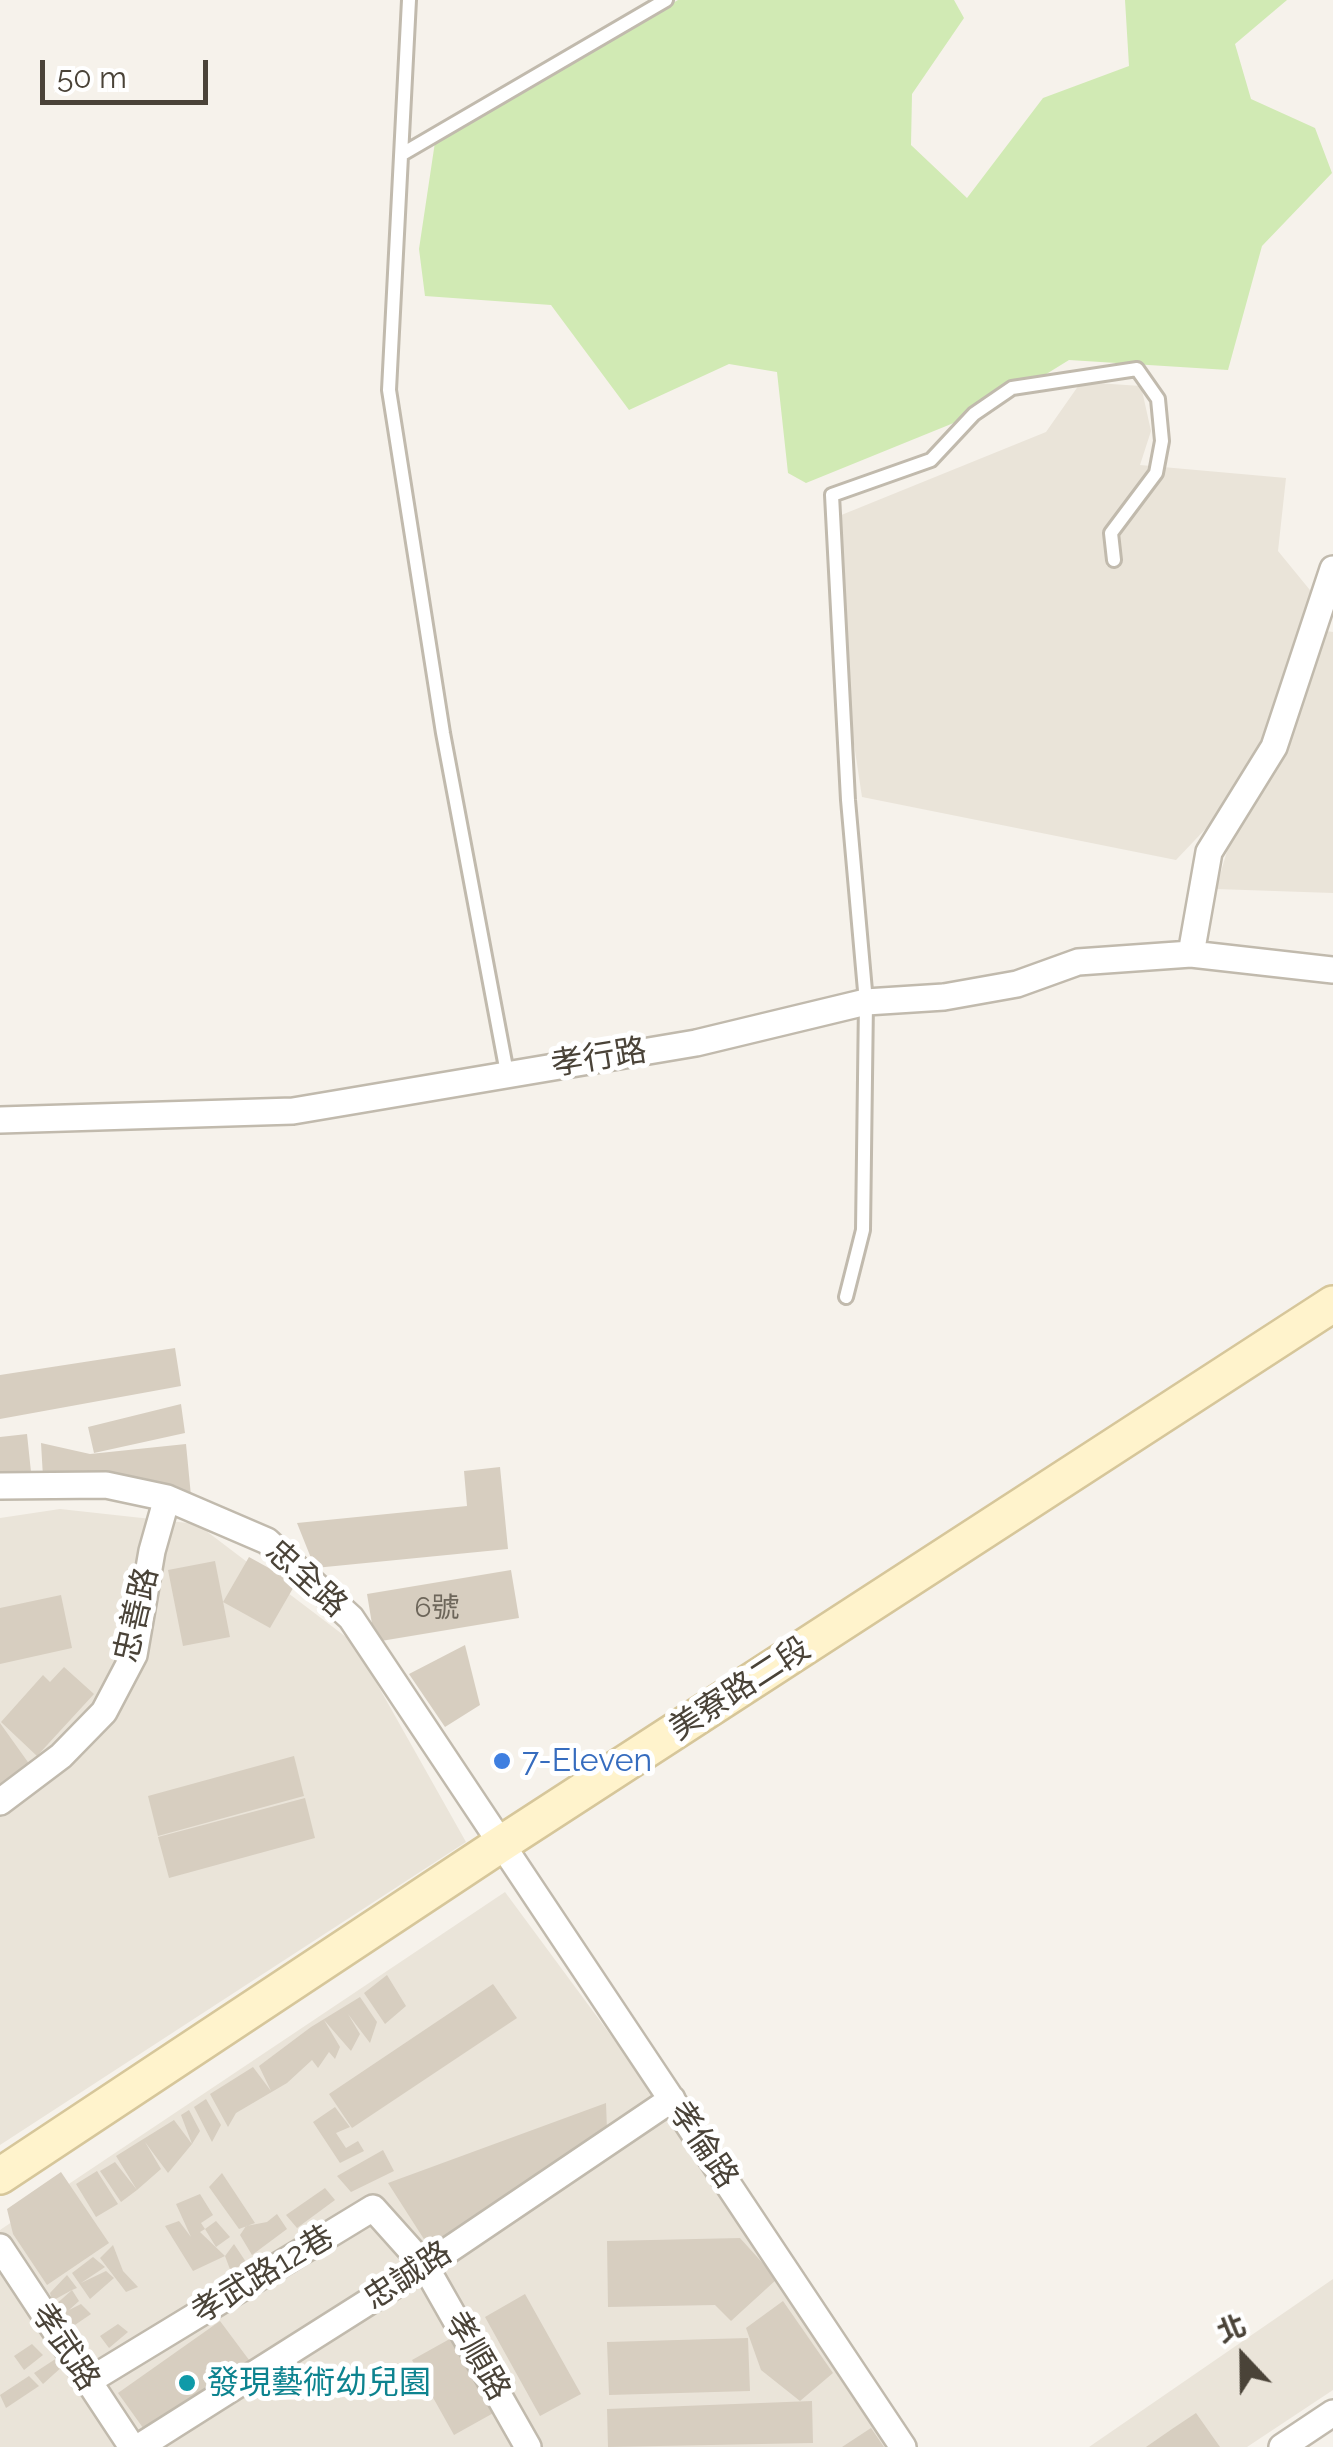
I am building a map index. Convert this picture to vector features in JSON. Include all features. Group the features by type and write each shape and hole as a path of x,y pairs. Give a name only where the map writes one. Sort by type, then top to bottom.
{"street":[{"path":"1191,954 1209,852 1274,747 1333,569"},
{"name":"孝行路","path":"0,1120 293,1110 696,1042 866,1002 944,997 1016,984 1078,962 1191,954 1333,970"},
{"name":"美寮路二段","path":"0,2176 504,1842 1333,1304"},
{"name":"忠全路","path":"0,1486 106,1485 167,1498 268,1541 350,1618 504,1842"},
{"name":"忠善路","path":"0,1802 61,1756 104,1712 134,1655 152,1552 167,1498"},
{"name":"孝倫路","path":"504,1842 903,2447"},
{"name":"忠誠路","path":"136,2447 425,2266 672,2099"},
{"name":"孝武路12巷","path":"87,2382 373,2208 425,2266"},
{"name":"孝武路","path":"0,2247 87,2382 136,2447"},
{"name":"孝順路","path":"425,2266 528,2447"},
{"path":"1282,2447 1333,2413"}],"lane":[{"path":"409,0 389,390 443,733 507,1073"},
{"path":"404,153 666,0"},
{"path":"846,1297 863,1230 866,1002 848,800 832,495 931,460 974,414 1012,388 1138,369 1158,398 1162,441 1156,474 1111,533 1114,560"}],"shaded area":[{"path":"1081,382 1141,386 1151,431 1140,465 1286,478 1278,551 1314,595 1299,627 1333,632 1333,893 1216,889 1234,827 1213,821 1176,860 862,797 844,678 834,518 1046,432"},
{"path":"60,1509 197,1524 354,1643 466,1842 0,2145 0,1518"},
{"path":"505,1892 663,2106 896,2447 0,2447 0,2230"},
{"path":"1333,2279 1333,2390 1247,2447 1089,2447"}],"green space":[{"path":"678,0 954,0 964,18 912,94 911,145 967,198 1043,98 1129,66 1125,0 1287,0 1235,44 1251,99 1315,128 1332,173 1262,246 1228,370 1069,360 993,407 806,483 788,473 777,372 729,364 629,410 551,305 425,296 419,249 435,142"}],"building":[{"path":"175,1348 181,1386 0,1419 0,1375"},
{"path":"181,1404 185,1433 94,1453 88,1427"},
{"path":"27,1434 31,1472 0,1475 0,1437"},
{"path":"41,1443 90,1454 186,1444 191,1496 43,1477"},
{"path":"500,1467 508,1549 315,1568 297,1523 467,1506 464,1471"},
{"path":"249,1557 296,1583 270,1628 223,1602"},
{"path":"215,1561 230,1637 183,1646 168,1570"},
{"path":"511,1570 519,1618 375,1642 367,1594"},
{"path":"61,1595 72,1648 0,1664 0,1608"},
{"path":"465,1645 480,1705 445,1727 409,1674"},
{"path":"64,1667 94,1694 37,1756 1,1722 43,1675 50,1682"},
{"path":"0,1723 30,1765 0,1787"},
{"path":"294,1756 304,1796 158,1836 148,1796"},
{"path":"305,1798 315,1838 169,1878 158,1837"},
{"path":"387,1975 406,2006 385,2024 364,1993"},
{"path":"493,1984 517,2018 352,2128 329,2094"},
{"path":"360,1997 377,2022 370,2043 348,2014 360,2034 351,2051 324,2020 340,2047 335,2059 329,2052 318,2068 312,2060 287,2083 236,2113 228,2127 210,2094 253,2067 271,2091 259,2066 311,2027"},
{"path":"206,2099 221,2125 212,2142 194,2107"},
{"path":"606,2103 607,2130 429,2247 388,2183"},
{"path":"335,2107 350,2127 336,2133 346,2148 358,2141 364,2151 340,2163 313,2122"},
{"path":"189,2110 200,2131 192,2144 181,2115"},
{"path":"174,2120 192,2144 168,2173 145,2142 161,2169 137,2190 116,2156"},
{"path":"383,2150 394,2171 351,2192 337,2176"},
{"path":"115,2162 137,2190 121,2202 100,2171"},
{"path":"97,2171 118,2204 96,2217 76,2184"},
{"path":"61,2172 109,2243 47,2285 13,2234 7,2209"},
{"path":"222,2173 255,2223 239,2229 209,2187"},
{"path":"325,2188 335,2200 297,2228 286,2215"},
{"path":"200,2194 213,2215 201,2223 205,2229 200,2232 225,2256 193,2271 165,2226 179,2221 191,2237 176,2204"},
{"path":"277,2214 287,2229 252,2255 240,2235 246,2226 267,2222"},
{"path":"216,2221 230,2237 216,2247 205,2229"},
{"path":"740,2238 777,2279 731,2321 715,2305 608,2307 607,2241"},
{"path":"234,2244 246,2262 231,2272 225,2256"},
{"path":"113,2245 123,2271 138,2287 126,2292 100,2258"},
{"path":"93,2257 105,2267 81,2283 106,2271 114,2278 90,2299 72,2273"},
{"path":"67,2275 77,2288 52,2301 50,2293"},
{"path":"72,2290 79,2301 69,2310 81,2304 91,2314 69,2329 54,2306"},
{"path":"525,2294 581,2394 540,2416 485,2317"},
{"path":"783,2301 833,2373 800,2401 761,2370 746,2328"},
{"name":"發現藝術幼兒園","path":"220,2321 258,2372 151,2439 118,2393"},
{"path":"118,2324 128,2332 109,2348 100,2336"},
{"path":"455,2336 497,2411 454,2435 412,2360"},
{"path":"748,2338 750,2391 609,2395 607,2342"},
{"path":"32,2344 43,2355 24,2370 14,2356"},
{"path":"57,2358 64,2365 43,2384 34,2373"},
{"path":"29,2376 39,2386 6,2408 0,2395"},
{"path":"812,2401 813,2443 608,2447 607,2409"},
{"path":"1196,2413 1220,2447 1146,2447 1172,2429"},
{"path":"871,2428 884,2447 842,2447"}],"place":[{"name":"7-Eleven","path":"502,1761"},
{"name":"發現藝術幼兒園","path":"187,2383"}]}
